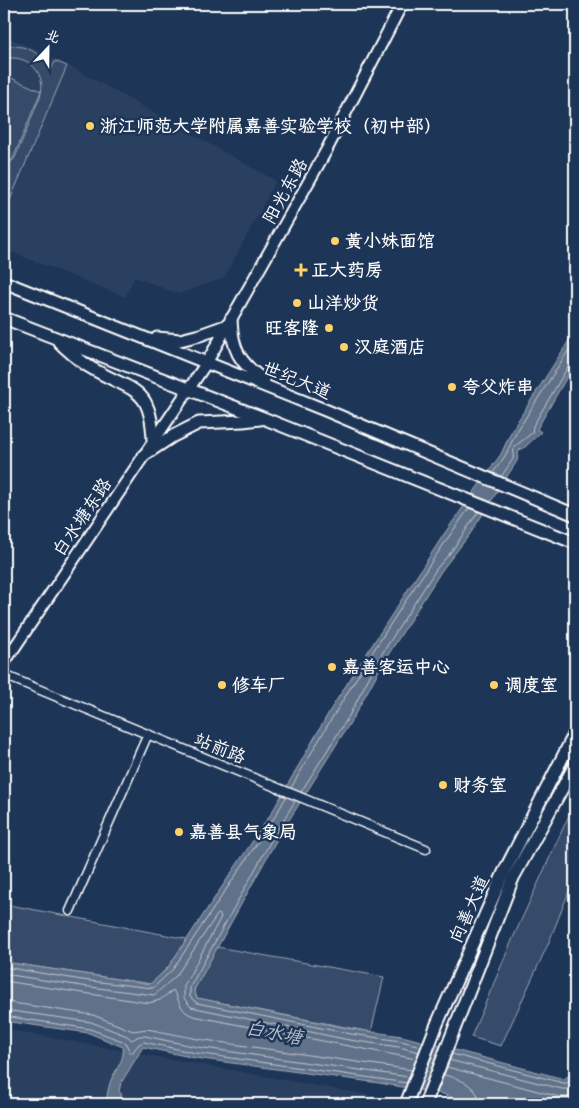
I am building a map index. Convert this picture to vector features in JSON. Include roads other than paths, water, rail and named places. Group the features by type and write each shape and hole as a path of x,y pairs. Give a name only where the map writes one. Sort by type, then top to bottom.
{"main road":[{"name":"世纪大道","path":"4,282 325,410 575,515"},
{"path":"4,318 263,418 575,543"},
{"path":"144,337 180,340 200,335 230,322 234,347 249,370 266,381 313,400 325,410"},
{"path":"56,339 77,359 127,385 141,395 152,418 154,440"},
{"path":"144,455 173,436 199,423 263,418"},
{"name":"向善大道","path":"406,1104 437,1024 505,870 575,733"},
{"name":"向善大道","path":"425,1104 513,878 575,765"}],"street":[{"name":"阳光东路","path":"188,389 207,362 326,151 402,4"},
{"name":"白水塘东路","path":"4,663 188,389"},
{"name":"站前路","path":"4,675 426,849"},
{"path":"70,911 148,734"}],"water":[{"name":"白水塘","path":"575,331 575,363 537,429 541,432 524,448 519,450 517,461 470,534 442,570 383,663 353,718 276,841 194,990 197,998 352,1029 402,1036 564,1079 575,1071 575,1104 466,1104 443,1094 379,1083 195,1058 143,1047 121,1083 119,1091 122,1095 119,1098 121,1104 106,1104 110,1083 121,1060 123,1047 89,1033 4,1021 4,962 150,984 167,969 272,812 332,707 444,534 501,454 512,430"}],"place":[{"name":"浙江师范大学附属嘉善实验学校（初中部）","path":"90,126"},
{"name":"黄小妹面馆","path":"335,241"},
{"name":"正大药房","path":"301,270"},
{"name":"山洋炒货","path":"297,303"},
{"name":"旺客隆","path":"329,328"},
{"name":"汉庭酒店","path":"344,347"},
{"name":"夸父炸串","path":"452,387"},
{"name":"嘉善客运中心","path":"332,667"},
{"name":"修车厂","path":"222,685"},
{"name":"调度室","path":"494,685"},
{"name":"财务室","path":"443,785"},
{"name":"嘉善县气象局","path":"179,832"}]}
